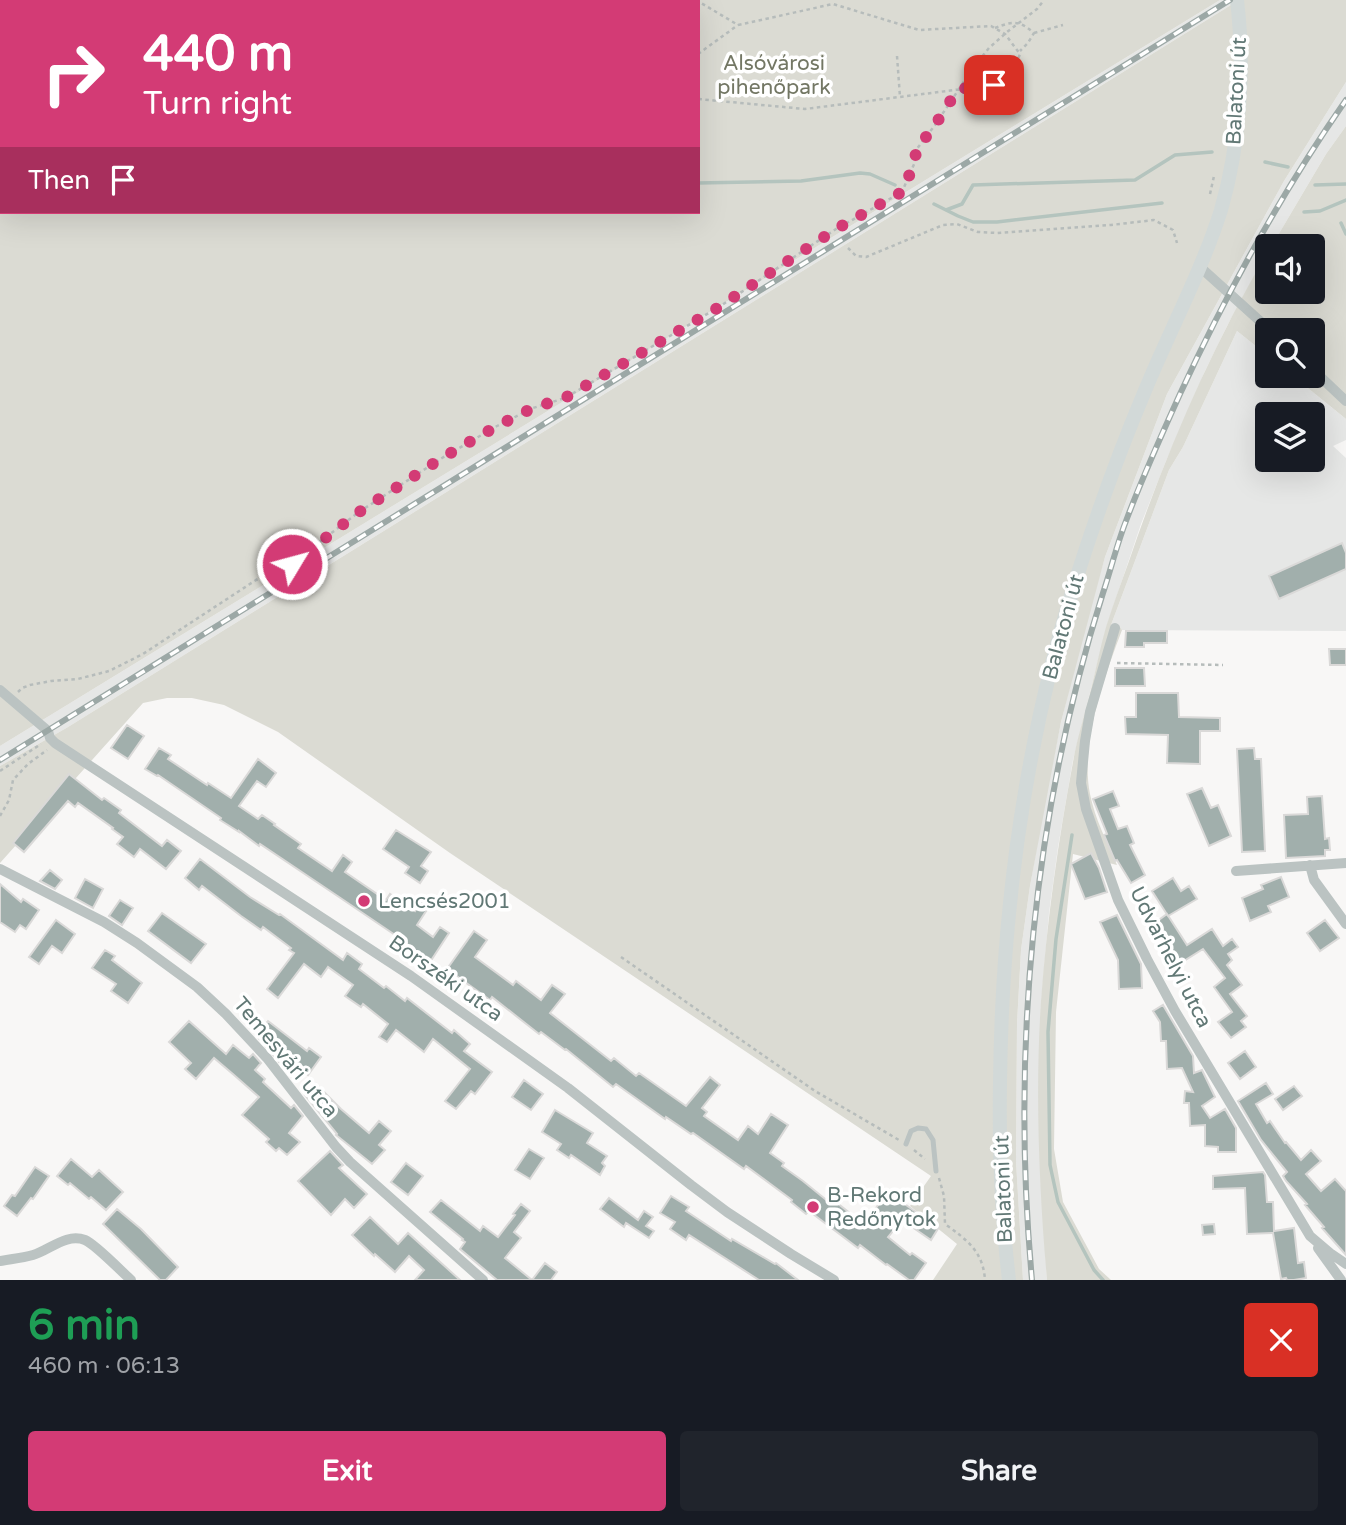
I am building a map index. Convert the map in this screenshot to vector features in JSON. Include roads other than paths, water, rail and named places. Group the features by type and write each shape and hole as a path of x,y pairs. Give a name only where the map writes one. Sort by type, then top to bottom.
{"main road":[{"name":"Balatoni út","path":"1009,1280 1001,1155 1003,986 1011,895 1032,755 1067,607 1114,467 1144,393 1205,271 1230,174 1237,126 1240,55 1237,0"}],"street":[{"path":"1205,271 1257,318"},
{"path":"1325,381 1346,401"},
{"name":"Udvarhelyi utca","path":"1115,628 1090,712 1081,783 1086,809 1118,900 1175,1011 1310,1236 1346,1264"},
{"name":"Borszéki utca","path":"0,690 48,731 53,741 434,991 568,1088 727,1212 834,1280"},
{"path":"1236,871 1346,863"},
{"path":"1310,865 1314,880 1346,924"},
{"name":"Temesvári utca","path":"0,869 104,922 197,987 267,1058 350,1162 483,1280"},
{"path":"1310,1236 1341,1280"},
{"path":"0,1261 37,1254 65,1239 76,1238 87,1240 131,1280"}],"lane":[{"path":"906,1144 911,1131 926,1129 933,1140 936,1171"}],"waterway":[{"path":"946,210 962,204 973,185 1135,180 1175,155 1212,152"},
{"path":"1265,162 1288,167"},
{"path":"700,183 801,181 860,173 870,174 895,185"},
{"path":"1315,185 1346,184"},
{"path":"1304,212 1320,211 1346,200"},
{"path":"934,204 973,222 997,222 1162,203"},
{"path":"1341,223 1346,234"},
{"path":"1072,835 1056,939 1048,1032 1050,1165 1058,1202 1094,1270 1103,1280"}],"railway":[{"path":"0,760 1230,0"},
{"path":"1032,1280 1024,1107 1033,933 1044,846 1059,761 1079,676 1123,530 1180,394 1257,243 1346,100"}],"place":[{"name":"Lencsés2001","path":"364,901"},
{"name":"B-Rekord Redőnytok","path":"813,1207"}],"park label":[{"name":"Alsóvárosi pihenőpark","path":"774,75"}]}
